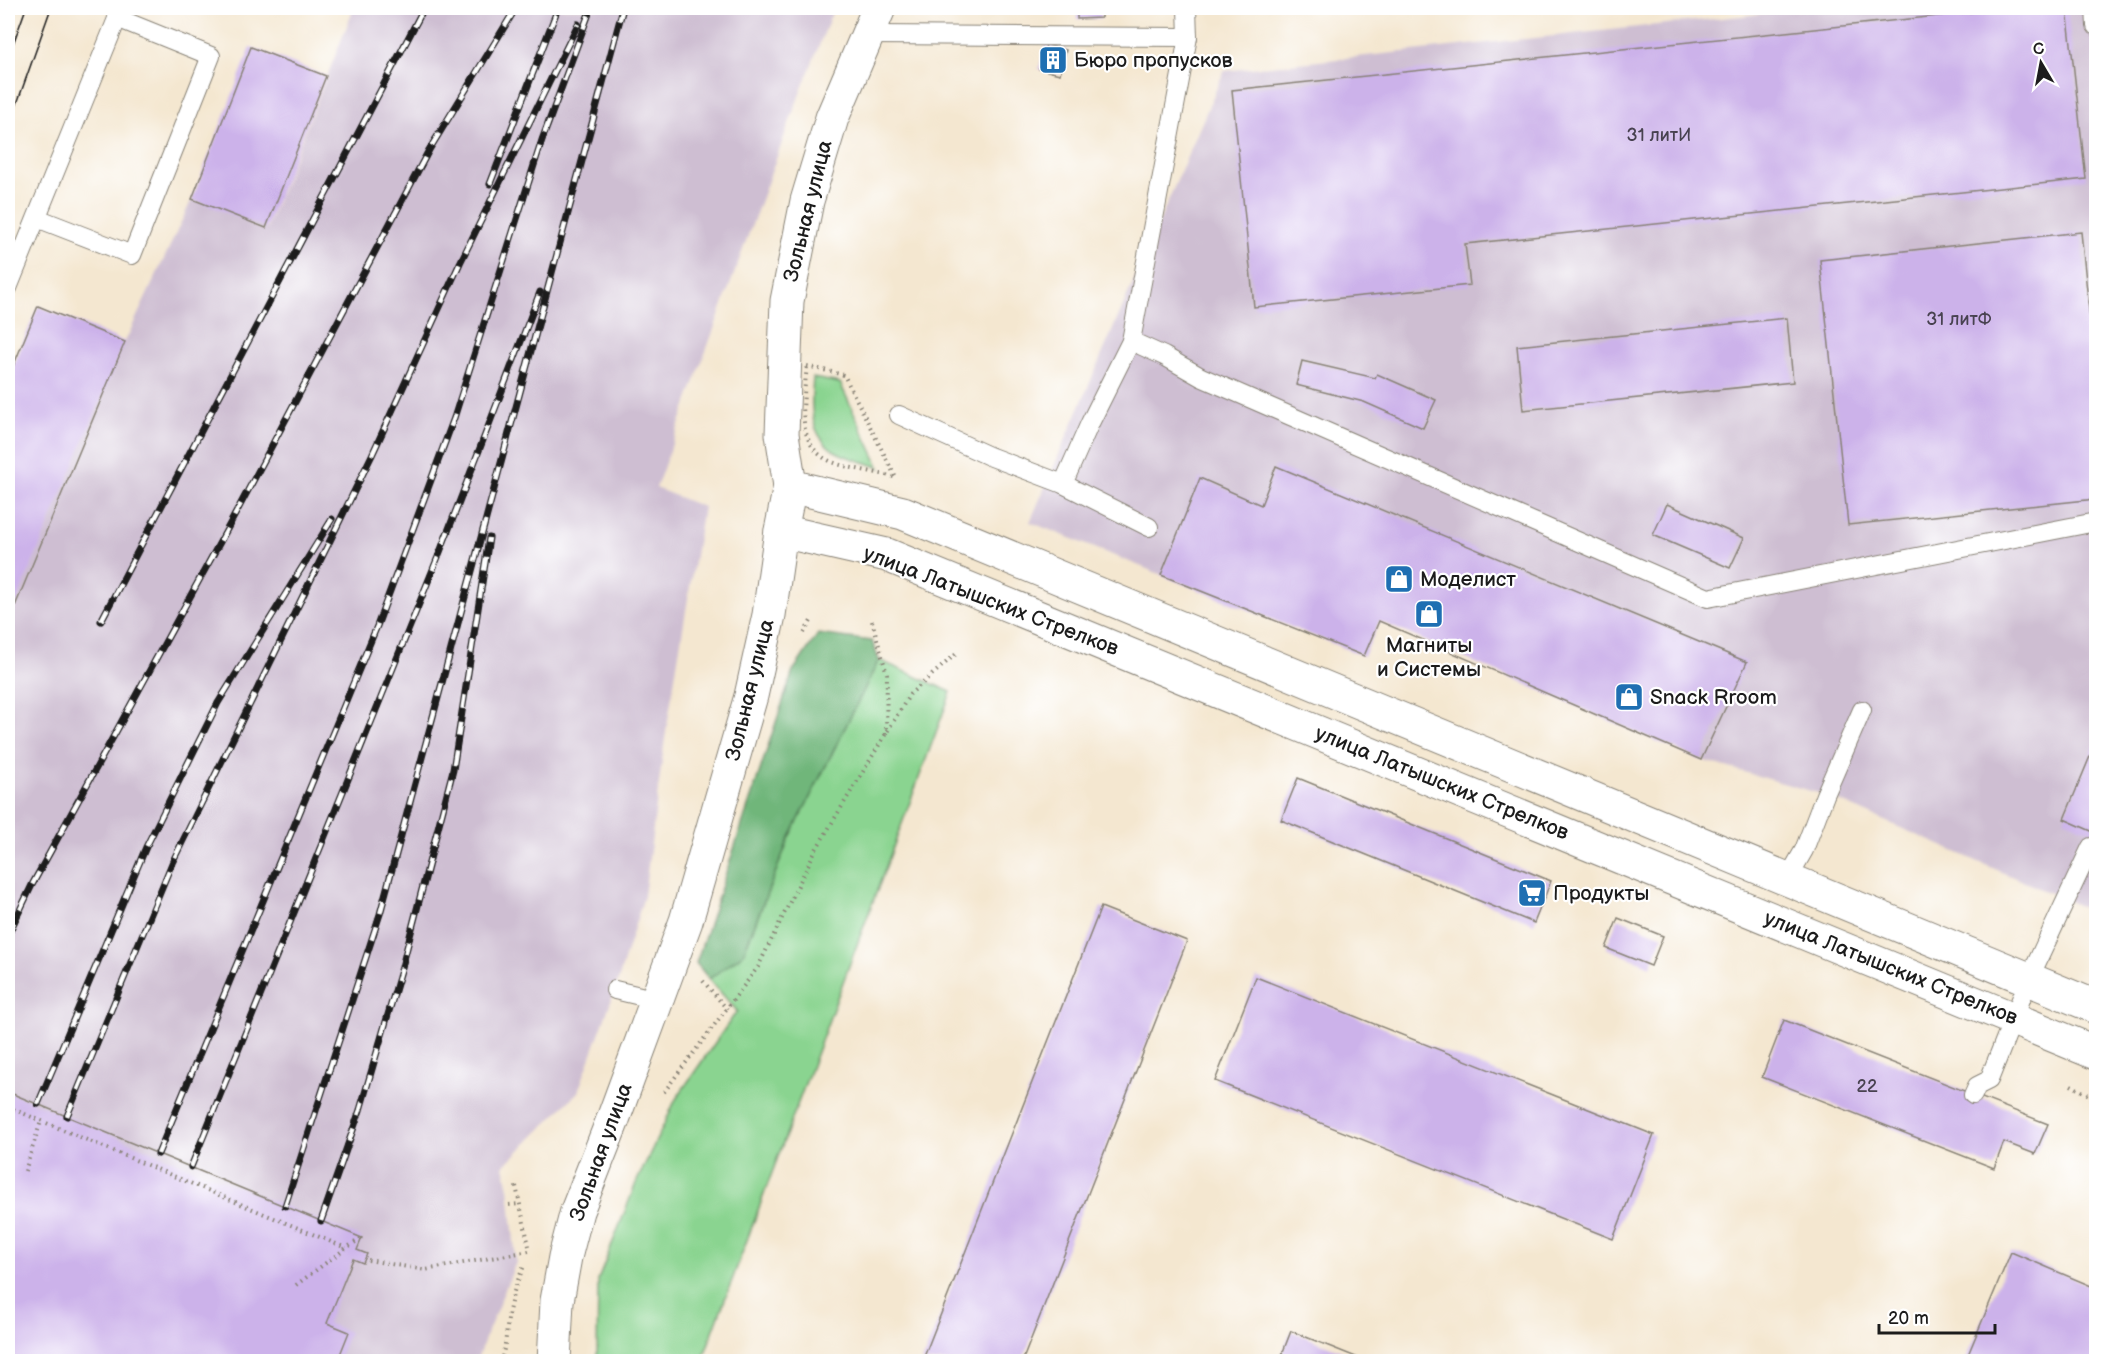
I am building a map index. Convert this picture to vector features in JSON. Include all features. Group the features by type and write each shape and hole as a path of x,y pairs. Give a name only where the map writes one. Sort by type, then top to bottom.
{"street":[{"name":"Зольная улица","path":"554,1362 557,1301 577,1211 686,921 751,696 769,615 790,486 782,434 787,301 807,201 832,118 874,21"},
{"name":"улица Латышских Стрелков","path":"790,486 903,513 2097,1007"},
{"name":"улица Латышских Стрелков","path":"781,531 887,555 2097,1053"}],"lane":[{"path":"1063,484 1090,423 1131,341 1188,37 1187,8"},
{"path":"2095,8 2097,26"},
{"path":"8,288 36,218 119,13 211,56 132,255 36,218"},
{"path":"874,21 1188,37"},
{"path":"1131,341 1201,377 1708,598 2097,522"},
{"path":"899,415 989,456 1063,484 1149,527"},
{"path":"1788,878 1804,850 1862,710"},
{"path":"1972,1095 1977,1086 1989,1080 2029,979 2091,847"},
{"path":"615,990 657,1000"}],"path":[{"path":"807,366 844,375 896,478 831,461 812,446 804,427 807,366"},
{"path":"872,621 887,674 885,736"},
{"path":"660,1096 758,967 816,850 910,694 956,654"},
{"path":"8,1107 346,1248"},
{"path":"25,1171 41,1121"},
{"path":"500,1362 506,1348 508,1317 515,1291 530,1251 516,1186"},
{"path":"509,1205 520,1204"},
{"path":"296,1285 362,1238"},
{"path":"368,1260 425,1270 530,1251"}],"shaded area":[{"path":"354,8 834,8 799,96 656,488 703,507 665,738 644,896 615,990 578,1092 504,1166 509,1188 516,1262 476,1361 8,1362 8,623 125,342 192,199 267,228"},
{"path":"1817,8 2096,8 2096,913 1825,795 1701,760 1380,621 1364,656 1030,522 1224,71"}],"green space":[{"path":"813,378 840,383 880,468 840,454 826,444 820,436 813,418"},
{"path":"818,634 872,641 879,660 788,841 743,954 709,979 696,963 793,671"},
{"path":"879,660 951,692 702,1361 597,1362 598,1280 636,1183 676,1099 737,1011 709,979 743,954 788,841"}],"building":[{"path":"1077,8 1101,8 1101,18 1077,19"},
{"path":"2014,8 2067,8 2086,179 1465,244 1470,285 1254,307 1232,90"},
{"name":"Бюро пропусков","path":"1046,45 1066,50 1060,74 1039,69"},
{"path":"251,47 326,76 266,228 192,199"},
{"path":"2081,232 2096,379 2096,499 1848,525 1820,260"},
{"path":"38,306 125,342 8,623 8,379"},
{"path":"1787,318 1793,382 1523,410 1517,346"},
{"path":"1302,361 1375,378 1377,374 1436,400 1423,428 1364,402 1296,385"},
{"path":"1276,466 1747,662 1701,760 1379,621 1364,656 1161,575 1200,478 1261,505"},
{"path":"1667,504 1744,538 1730,568 1653,535"},
{"path":"2096,742 2096,833 2064,819"},
{"path":"1298,778 1551,881 1534,923 1281,820"},
{"path":"1101,907 1187,941 1022,1362 922,1362"},
{"path":"1618,918 1663,936 1651,966 1606,948"},
{"path":"1256,977 1654,1135 1613,1239 1215,1081"},
{"path":"1784,1020 2048,1124 2035,1154 2004,1142 1994,1168 1762,1077"},
{"path":"8,1092 362,1238 357,1250 367,1254 363,1263 353,1259 327,1323 349,1332 337,1362 8,1362"},
{"path":"2011,1252 2096,1288 2096,1362 1965,1362"},
{"path":"1291,1331 1366,1361 1366,1362 1279,1362"}],"tram line":[{"path":"8,58 26,8"},
{"path":"8,129 51,8"}],"railway":[{"path":"101,621 424,8"},
{"path":"8,935 32,885 237,511 429,150 516,8"},
{"path":"490,184 558,8"},
{"path":"158,1154 377,626 454,418 542,140 591,8"},
{"path":"285,1206 380,914 623,8"},
{"path":"67,1116 172,863 372,455 460,263 578,24"},
{"path":"191,1167 440,552 540,292"},
{"path":"38,1104 146,847 218,703 332,519"},
{"path":"321,1221 360,1110 402,967 453,770 489,538"}],"place":[{"name":"Бюро пропусков","path":"1053,60"},
{"name":"Моделист","path":"1399,579"},
{"name":"Магниты и Системы","path":"1429,614"},
{"name":"Snack Rroom","path":"1629,697"},
{"name":"Продукты","path":"1532,893"}]}
